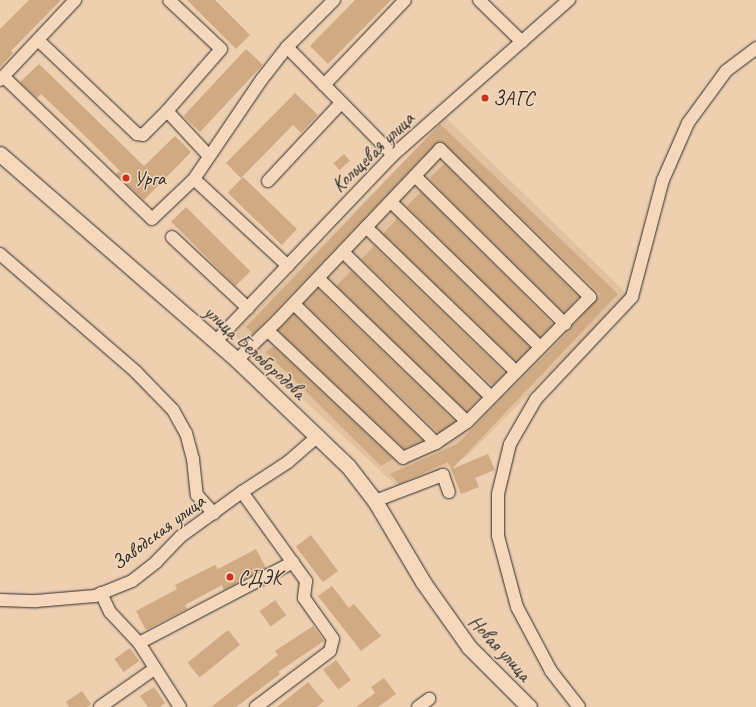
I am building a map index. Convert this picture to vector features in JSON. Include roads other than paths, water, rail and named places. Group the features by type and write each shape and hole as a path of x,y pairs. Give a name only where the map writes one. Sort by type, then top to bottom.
{"main road":[{"name":"улица Белобородова","path":"0,154 236,360 348,466 375,501 444,614"},
{"name":"Новая улица","path":"444,614 469,647 529,707"}],"street":[{"path":"75,0 2,79 152,219 194,179 208,155 287,48 334,0"},
{"path":"38,40 137,134 143,135 167,111 221,48 169,0"},
{"path":"324,85 405,0"},
{"path":"479,0 522,42"},
{"name":"Кольцевая улица","path":"215,342 393,155 570,0"},
{"path":"287,48 393,155"},
{"path":"579,707 551,671 515,600 498,536 498,494 510,444 536,399 632,297 663,180 688,123 726,71 756,48"},
{"path":"268,181 341,103"},
{"path":"167,111 208,155"},
{"path":"236,360 268,331 440,149 590,297 467,422 436,443 403,458 268,331"},
{"path":"415,176 565,324"},
{"path":"194,179 288,266"},
{"path":"391,202 540,347"},
{"path":"366,228 516,372"},
{"path":"172,237 248,308"},
{"path":"343,252 491,397"},
{"path":"0,254 136,372 173,410 186,433 193,459 197,494 214,514"},
{"path":"318,278 467,422"},
{"path":"294,304 436,443"},
{"name":"Заводская улица","path":"0,600 43,600 101,593 132,581 156,562 180,537 214,514 242,492 288,462 318,436"},
{"path":"375,501 443,475 449,492"},
{"path":"242,492 294,562 306,581 304,598 333,637 332,649 326,655 256,707"},
{"path":"139,643 294,562"},
{"path":"101,593 110,612 139,643 154,669 180,707"},
{"path":"100,707 154,669"},
{"path":"418,707 429,699"}],"place":[{"name":"ЗАГС","path":"485,98"},
{"name":"Урга","path":"126,178"},
{"name":"СДЭК","path":"230,577"}]}
